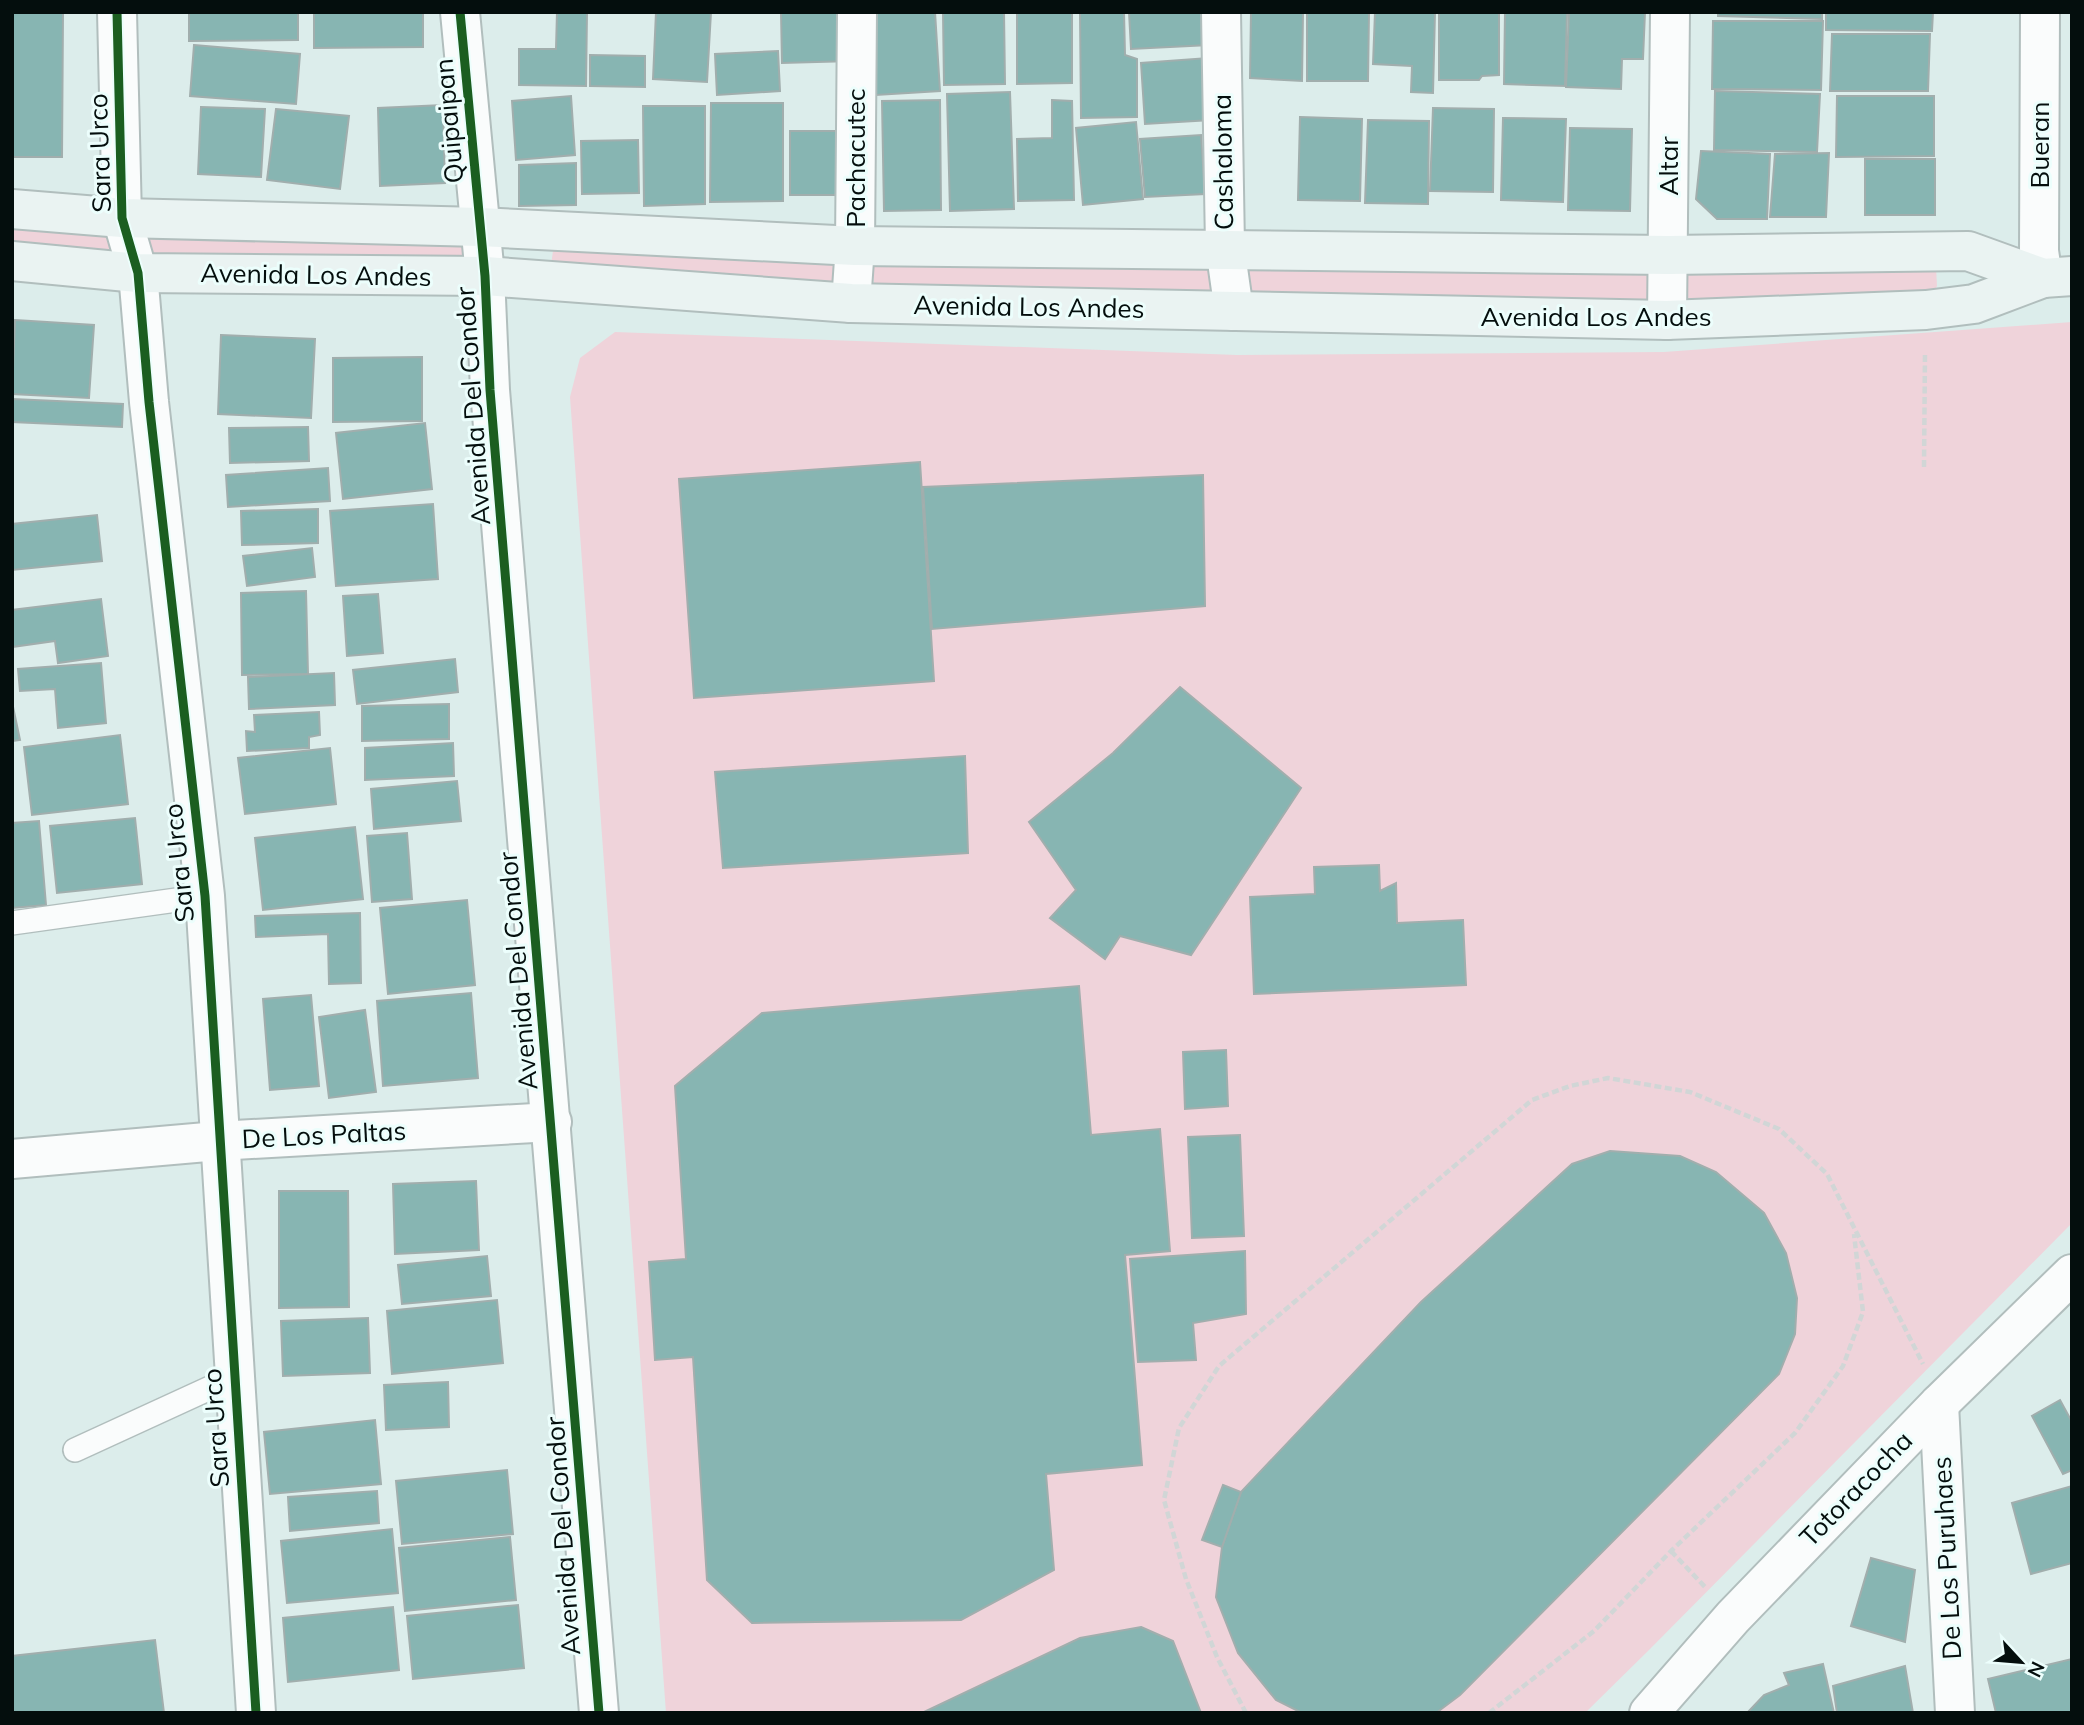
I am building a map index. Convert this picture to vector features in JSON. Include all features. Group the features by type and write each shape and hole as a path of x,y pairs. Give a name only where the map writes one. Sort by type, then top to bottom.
{"main road":[{"name":"Avenida Los Andes","path":"12,209 122,218 480,227 855,246 1225,247 1669,255 1968,251 2057,277"},
{"name":"Avenida Los Andes","path":"12,261 138,273 485,276 851,303 1667,320 1926,310 1974,304 2057,277"}],"street":[{"name":"Sara Urco","path":"117,12 122,218 138,273 149,402 205,896 218,1141 256,1713"},
{"name":"Quipaipan","path":"460,12 480,227"},
{"name":"Pachacutec","path":"851,303 855,246 857,12"},
{"name":"Cashaloma","path":"1221,12 1225,247 1234,311"},
{"name":"Altar","path":"1667,320 1670,12"},
{"name":"Bueran","path":"2040,12 2039,251 2057,277"},
{"name":"Avenida Del Condor","path":"480,227 599,1713"},
{"name":"De Los Paltas","path":"12,1159 218,1141 552,1122"},
{"name":"Totoracocha","path":"1649,1713 1733,1617 1939,1404 2072,1273"},
{"name":"De Los Puruhaes","path":"1939,1404 1955,1713"}],"lane":[{"path":"12,923 205,896"},
{"path":"75,1450 234,1377"}],"path":[{"path":"1924,467 1926,310"},
{"path":"1245,1713 1217,1657 1186,1580 1164,1500 1179,1428 1219,1366 1532,1100 1570,1086 1608,1078 1690,1092 1779,1129 1827,1174 1926,1370 1939,1404"},
{"path":"1489,1713 1594,1631 1671,1550 1795,1433 1843,1366 1864,1312 1854,1229"},
{"path":"1671,1550 1733,1617"}],"shaded area":[{"path":"12,209 480,227 485,276 12,261"},
{"path":"554,244 855,246 851,303 551,265"},
{"path":"871,251 1228,258 1226,310 875,294"},
{"path":"1243,260 1661,266 1658,307 1242,310"},
{"path":"1683,264 1936,267 1937,286 1933,293 1680,306"},
{"path":"2072,322 2072,1223 1649,1650 1585,1713 666,1713 570,397 580,358 615,332 1237,355 1664,352"}],"building":[{"path":"12,12 63,12 62,157 12,157"},
{"path":"189,12 298,12 298,40 189,41"},
{"path":"314,12 423,12 423,47 314,48"},
{"path":"557,12 587,12 586,86 519,85 519,49 556,49"},
{"path":"656,12 711,12 707,82 653,79"},
{"path":"781,12 851,12 852,61 782,63"},
{"path":"871,12 935,12 940,91 876,95"},
{"path":"943,12 1004,12 1005,84 944,85"},
{"path":"1017,12 1072,12 1072,83 1017,84"},
{"path":"1080,12 1124,12 1125,55 1137,59 1137,117 1081,118"},
{"path":"1129,12 1207,12 1209,45 1131,49"},
{"path":"1251,12 1303,12 1302,81 1250,78"},
{"path":"1307,12 1369,12 1368,81 1307,81"},
{"path":"1375,12 1435,12 1433,93 1411,92 1412,66 1373,64"},
{"path":"1439,12 1499,12 1499,75 1482,76 1479,80 1439,80"},
{"path":"1505,12 1567,12 1565,86 1504,84"},
{"path":"1569,12 1645,12 1643,59 1622,59 1621,89 1566,87"},
{"path":"1718,12 1822,12 1822,19 1718,16"},
{"path":"1826,12 1933,12 1932,31 1826,30"},
{"path":"1713,21 1823,21 1821,90 1712,89"},
{"path":"1832,34 1930,34 1928,91 1830,91"},
{"path":"194,45 300,54 296,104 190,96"},
{"path":"778,51 780,91 717,95 715,54"},
{"path":"590,55 645,56 645,87 590,86"},
{"path":"1208,58 1211,120 1145,124 1141,63"},
{"path":"1715,91 1820,94 1817,152 1714,150"},
{"path":"1010,92 1014,209 950,211 947,94"},
{"path":"571,96 575,155 516,160 512,101"},
{"path":"1837,96 1934,96 1934,156 1836,157"},
{"path":"940,100 941,210 884,211 882,101"},
{"path":"1052,100 1072,101 1074,200 1018,201 1017,139 1052,138"},
{"path":"711,103 783,103 783,201 710,202"},
{"path":"443,105 445,183 380,186 378,108"},
{"path":"643,106 705,106 705,204 644,206"},
{"path":"201,107 265,109 261,177 198,174"},
{"path":"1433,108 1494,109 1493,192 1430,191"},
{"path":"276,109 349,116 340,189 267,180"},
{"path":"1300,117 1362,119 1360,201 1298,200"},
{"path":"1503,118 1566,119 1563,202 1501,200"},
{"path":"1368,120 1429,121 1428,204 1365,203"},
{"path":"1136,122 1143,199 1083,205 1076,128"},
{"path":"1570,128 1632,129 1630,211 1568,210"},
{"path":"790,131 851,131 850,195 790,195"},
{"path":"1201,135 1205,194 1145,197 1140,139"},
{"path":"638,140 639,193 582,194 581,141"},
{"path":"1701,151 1770,154 1767,219 1717,219 1696,199"},
{"path":"1829,153 1826,217 1770,217 1775,154"},
{"path":"1865,159 1935,159 1935,215 1865,215"},
{"path":"576,163 576,205 519,206 519,165"},
{"path":"15,320 94,325 89,398 12,394"},
{"path":"221,335 315,339 311,418 218,414"},
{"path":"422,357 422,421 333,422 333,358"},
{"path":"12,399 123,404 122,427 12,422"},
{"path":"425,423 432,489 343,499 336,433"},
{"path":"308,427 309,461 230,463 229,428"},
{"path":"920,462 934,681 694,698 679,479"},
{"path":"328,468 330,501 228,507 226,475"},
{"path":"1203,475 1205,606 932,629 923,487"},
{"path":"433,504 438,579 336,586 330,511"},
{"path":"318,509 318,543 242,545 241,511"},
{"path":"97,515 102,561 12,570 12,524"},
{"path":"312,548 315,577 247,586 243,556"},
{"path":"306,591 308,674 242,675 241,593"},
{"path":"378,594 383,653 347,656 343,596"},
{"path":"101,599 108,656 58,663 55,641 12,647 12,610"},
{"path":"455,659 458,692 357,704 353,670"},
{"path":"101,663 106,723 58,728 55,689 20,691 18,669"},
{"path":"334,673 335,705 249,709 248,677"},
{"path":"1180,687 1301,788 1191,955 1120,936 1105,959 1050,918 1076,890 1029,822 1113,753"},
{"path":"12,702 20,740 12,741"},
{"path":"449,704 449,739 362,741 362,706"},
{"path":"319,712 320,735 309,737 309,748 247,751 246,731 255,732 254,715"},
{"path":"120,735 128,804 32,815 24,747"},
{"path":"453,743 454,776 365,780 365,748"},
{"path":"330,748 336,804 245,814 238,758"},
{"path":"965,756 968,853 723,868 715,772"},
{"path":"457,781 461,821 374,829 371,789"},
{"path":"135,818 142,884 57,893 50,826"},
{"path":"39,821 46,905 12,908 12,823"},
{"path":"355,827 363,899 263,910 255,838"},
{"path":"407,833 412,899 372,902 367,836"},
{"path":"1379,865 1380,891 1396,883 1397,923 1463,920 1466,985 1254,994 1250,897 1315,894 1314,867"},
{"path":"467,900 475,985 388,994 380,908"},
{"path":"360,913 361,983 329,984 328,934 256,937 255,916"},
{"path":"1079,986 1091,1135 1160,1129 1170,1251 1125,1255 1142,1465 1046,1474 1054,1570 961,1620 752,1623 707,1580 693,1357 655,1360 649,1262 686,1259 675,1086 762,1013"},
{"path":"471,993 478,1078 383,1086 377,1001"},
{"path":"311,995 319,1086 270,1090 263,999"},
{"path":"365,1010 376,1092 329,1098 319,1017"},
{"path":"1226,1050 1228,1106 1185,1109 1183,1052"},
{"path":"1240,1135 1244,1236 1192,1238 1188,1137"},
{"path":"1610,1151 1680,1156 1716,1172 1764,1213 1786,1253 1797,1298 1795,1334 1779,1374 1460,1695 1436,1713 1302,1713 1276,1700 1238,1653 1216,1597 1222,1547 1241,1492 1421,1302 1572,1164"},
{"path":"476,1181 479,1250 395,1254 393,1184"},
{"path":"279,1191 348,1191 349,1307 279,1308"},
{"path":"1245,1251 1246,1314 1193,1323 1196,1360 1138,1362 1130,1259"},
{"path":"487,1256 491,1296 402,1304 398,1265"},
{"path":"497,1300 503,1363 392,1374 387,1311"},
{"path":"368,1318 370,1373 283,1376 281,1321"},
{"path":"448,1382 449,1427 386,1430 384,1385"},
{"path":"2060,1400 2072,1422 2072,1470 2063,1474 2032,1416"},
{"path":"375,1420 381,1484 270,1494 264,1432"},
{"path":"507,1470 513,1534 402,1544 396,1481"},
{"path":"1223,1485 1241,1492 1222,1547 1202,1540"},
{"path":"2072,1486 2072,1563 2031,1574 2012,1503"},
{"path":"377,1491 379,1523 290,1531 288,1497"},
{"path":"392,1529 398,1593 287,1603 281,1541"},
{"path":"510,1537 516,1600 405,1611 399,1548"},
{"path":"1871,1558 1915,1570 1905,1642 1851,1626"},
{"path":"518,1605 524,1668 413,1679 407,1616"},
{"path":"393,1607 399,1670 288,1682 283,1618"},
{"path":"1141,1627 1173,1641 1201,1713 922,1713 1080,1638"},
{"path":"155,1640 164,1713 12,1713 12,1656"},
{"path":"2072,1659 2072,1713 1996,1713 1988,1679"},
{"path":"1823,1664 1834,1713 1747,1713 1764,1695 1789,1685 1784,1673"},
{"path":"1905,1666 1913,1713 1837,1713 1833,1686"}],"cycle path":[{"path":"117,12 122,218 138,273 149,402 205,896 256,1713"},
{"path":"460,12 485,276 490,390 599,1713"}]}
